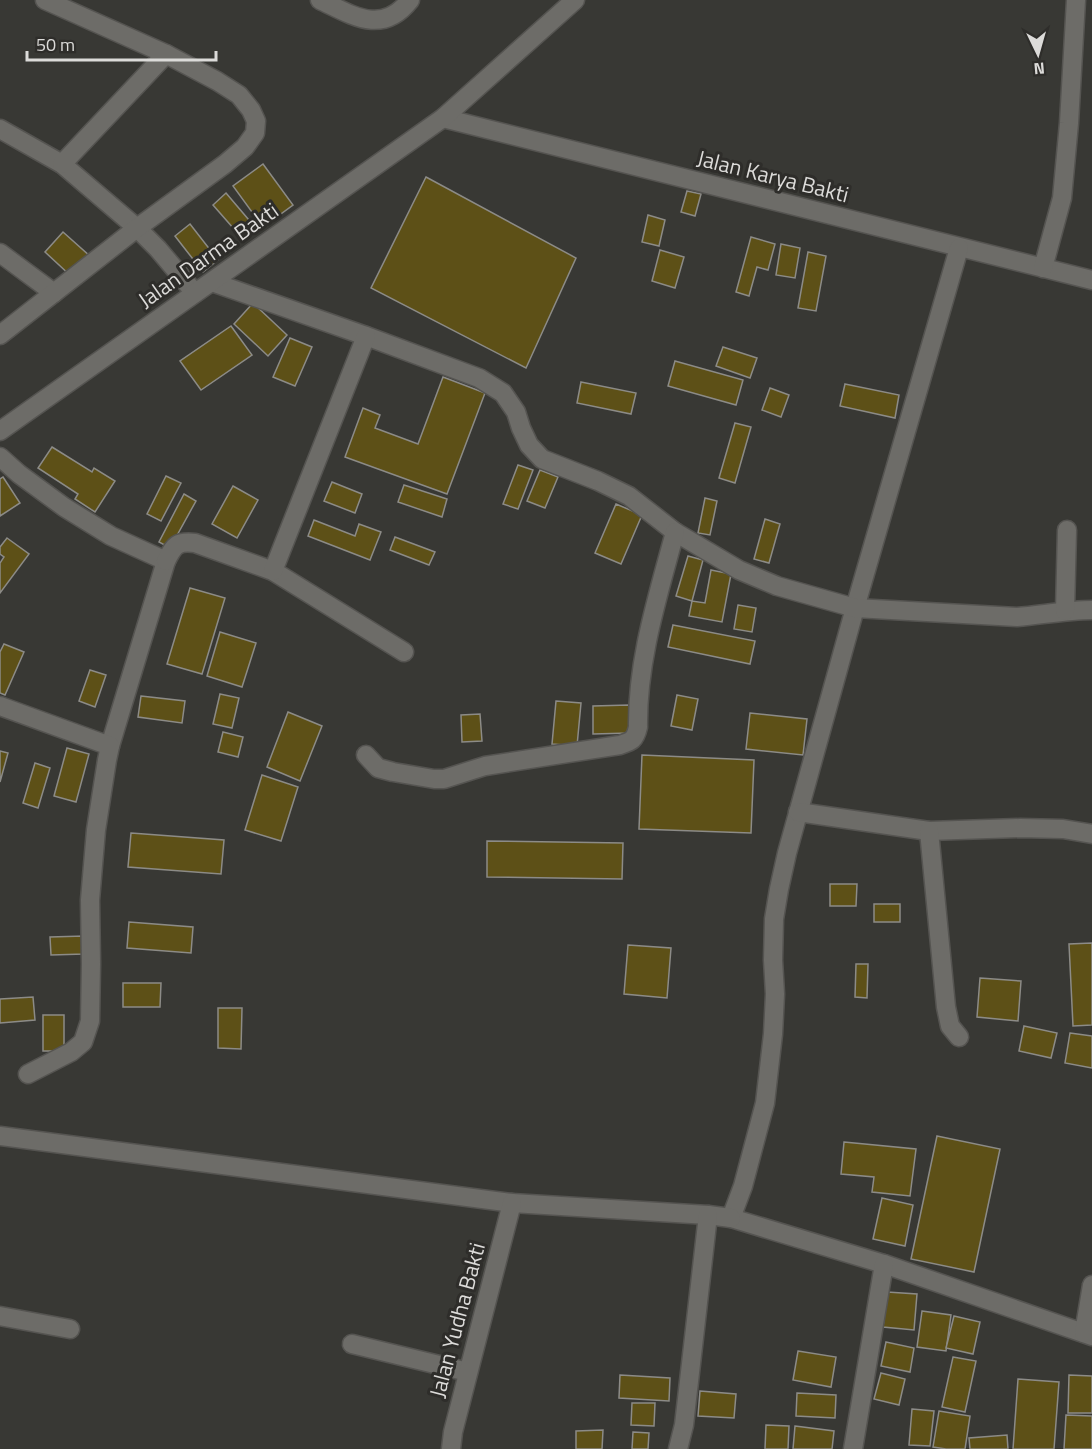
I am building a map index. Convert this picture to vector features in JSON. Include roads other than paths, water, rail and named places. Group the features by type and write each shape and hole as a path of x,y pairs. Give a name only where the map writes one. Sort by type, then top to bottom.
{"street":[{"path":"0,335 137,228 225,164 245,147 255,133 256,120 251,110 239,95 217,81 83,8 45,0"},
{"path":"320,0 363,19 373,20 395,15 410,0"},
{"name":"Jalan Darma Bakti","path":"0,431 443,118 575,0"},
{"path":"1043,268 1062,198 1068,144 1077,0"},
{"path":"62,164 166,54"},
{"name":"Jalan Karya Bakti","path":"443,118 1092,280"},
{"path":"0,129 62,164 137,228 163,254 195,293"},
{"path":"731,1218 765,1103 775,994 774,919 781,880 855,608 959,248"},
{"path":"0,252 54,292"},
{"path":"212,282 479,378 503,393 516,412 529,445 542,459 629,496 675,532 739,570 777,586 855,608 1017,617 1092,610"},
{"path":"273,571 366,336"},
{"path":"0,457 18,474 64,507 111,536 166,561"},
{"path":"1065,611 1067,530"},
{"path":"366,755 378,768 444,779 486,766 620,745 632,741 638,727 640,675 647,638 675,532"},
{"path":"28,1074 71,1052 83,1042 90,1021 92,964 90,900 96,830 110,746 166,561 172,548 180,542 195,543 273,571 404,652"},
{"path":"0,706 110,746"},
{"path":"798,812 929,831 1031,828 1063,829 1092,834"},
{"path":"929,831 946,1007 950,1026 959,1037"},
{"path":"0,1136 512,1203 731,1218 884,1264 1088,1335 1092,1285"},
{"name":"Jalan Yudha Bakti","path":"451,1449 453,1432 512,1203"},
{"path":"678,1449 684,1425 708,1215"},
{"path":"853,1449 884,1264"},
{"path":"1,1321 69,1329"},
{"path":"352,1344 468,1372"}]}
